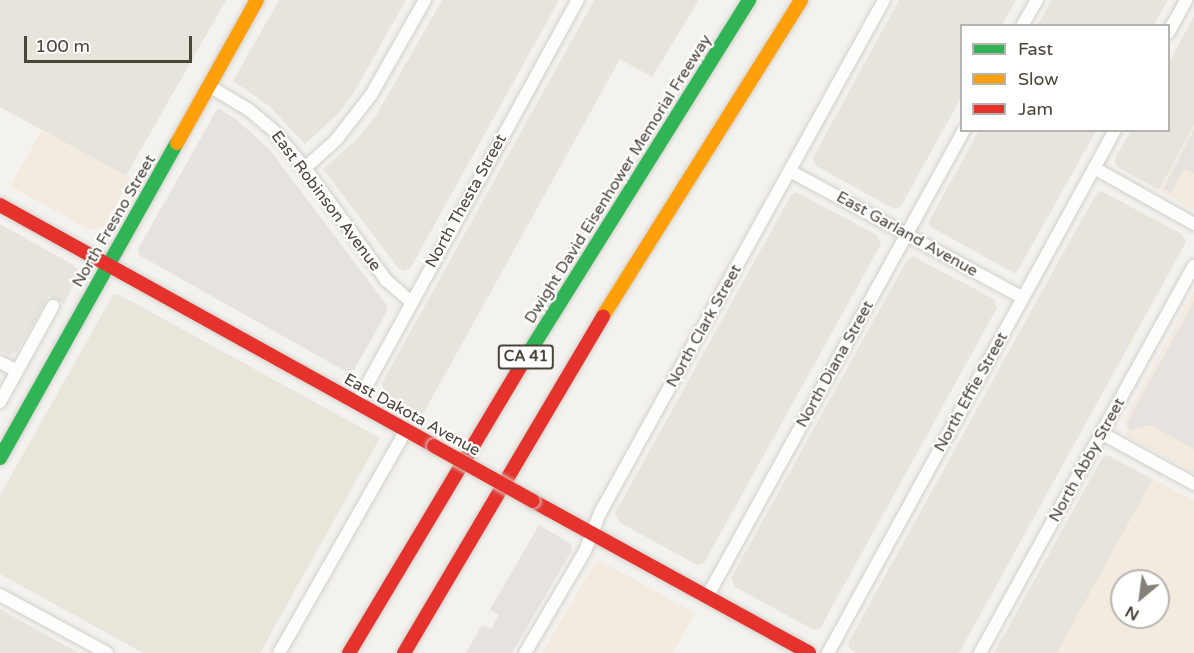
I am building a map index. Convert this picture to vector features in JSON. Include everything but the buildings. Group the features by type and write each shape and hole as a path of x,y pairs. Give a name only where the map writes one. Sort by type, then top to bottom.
{"main road":[{"name":"North Fresno Street","path":"0,458 257,0"},
{"path":"708,64 743,0"},
{"name":"Dwight David Eisenhower Memorial Freeway","path":"349,653 488,418 749,0"},
{"name":"CA 41","path":"404,653 636,261 745,93 801,0"},
{"path":"745,93 813,0"},
{"name":"East Dakota Avenue","path":"0,205 809,653"}],"street":[{"path":"305,168 336,140 371,95 425,0"},
{"name":"North Thesta Street","path":"357,403 410,301 578,0"},
{"name":"North Clark Street","path":"525,653 585,551 600,513 884,0"},
{"path":"1023,24 1037,0"},
{"path":"1170,29 1186,0"},
{"name":"East Robinson Avenue","path":"209,86 249,110 273,130 305,168 386,280 410,301"},
{"name":"North Diana Street","path":"707,597 963,132"},
{"name":"North Effie Street","path":"828,653 1114,132"},
{"path":"1095,168 1194,224"},
{"name":"East Garland Avenue","path":"790,171 1023,298"},
{"name":"North Abby Street","path":"980,653 1194,266"},
{"path":"0,402 53,306"},
{"path":"0,362 17,371"},
{"path":"279,653 406,430"},
{"path":"1101,433 1194,484"},
{"path":"0,595 107,653"}],"shaded area":[{"path":"0,0 226,0 126,176 0,107"},
{"path":"279,0 406,0 353,94 339,113 305,144 269,106 233,81"},
{"path":"442,0 559,0 410,269 404,271 398,268 323,169 356,140 375,117"},
{"path":"594,0 699,0 652,77 620,59 423,414 385,393 382,383"},
{"path":"899,0 1016,0 1003,24 960,24 960,100 901,206 894,209 816,166 812,159"},
{"path":"1052,0 1168,0 1155,24 1038,24"},
{"path":"1194,16 1194,125 1159,190 1119,168 1115,163 1116,156 1130,132 1170,132 1170,60"},
{"path":"218,108 237,120 269,149 386,304 387,311 354,370 345,371 139,255 138,249"},
{"path":"1194,125 1194,210 1159,190"},
{"path":"42,130 131,179 104,226 90,230 10,186"},
{"path":"1194,130 1194,173 1184,169 1171,193 1163,189"},
{"path":"978,132 1095,132 1018,270 1014,273 929,226 929,221"},
{"path":"1101,191 1182,234 1186,242 959,653 856,653 848,647 849,641 1074,233 1097,193"},
{"path":"796,192 877,235 881,244 704,563 697,565 619,522 615,513 791,195"},
{"path":"0,224 72,264 78,270 78,276 64,304 49,296 17,352 8,355 0,351"},
{"path":"913,256 994,299 997,308 821,627 814,630 735,587 731,578 907,260"},
{"path":"1194,291 1194,473 1126,435 1127,429 1123,421"},
{"path":"118,294 380,438 260,653 143,653 0,574 0,495 113,295"},
{"path":"1194,302 1194,449 1150,425 1130,430 1127,422"},
{"path":"1107,455 1153,479 1057,653 994,653 1102,458"},
{"path":"1153,479 1194,501 1194,653 1057,653"},
{"path":"539,525 570,543 572,550 512,653 466,653 482,625 491,629 499,615 490,610"},
{"path":"597,559 695,613 673,653 542,653"},
{"path":"0,609 79,653 0,653"}],"traffic: fast":[{"path":"523,362 749,0"},
{"path":"0,458 177,143"}],"traffic: slow":[{"path":"177,143 257,0"},
{"path":"603,316 801,0"}],"traffic: jam":[{"path":"0,205 434,446"},
{"path":"404,653 603,316"},
{"path":"349,653 523,362"},
{"path":"434,446 533,501"},
{"path":"533,501 809,653"}]}
